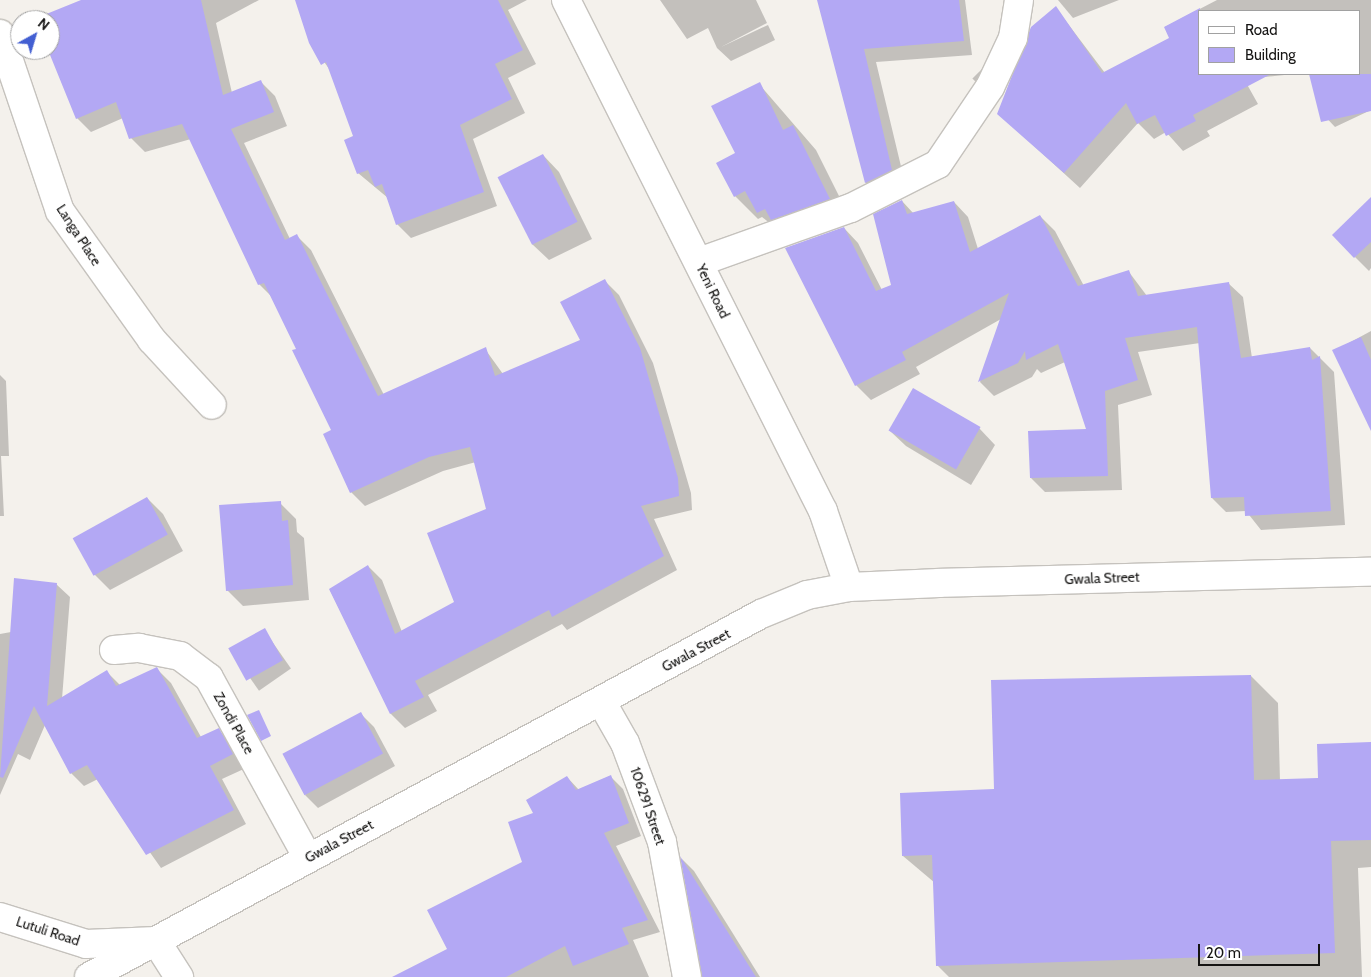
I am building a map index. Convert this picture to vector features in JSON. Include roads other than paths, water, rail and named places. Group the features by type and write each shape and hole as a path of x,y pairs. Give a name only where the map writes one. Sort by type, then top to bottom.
{"street":[{"name":"Yeni Road","path":"566,0 699,262 822,511 849,587"},
{"path":"699,262 851,208 938,164 990,87 1013,38 1019,0"},
{"name":"Langa Place","path":"0,34 60,211 152,340 212,405"},
{"name":"Gwala Street","path":"89,977 761,614 807,595 849,587 1371,572"},
{"name":"Zondi Place","path":"114,650 139,648 180,656 209,678 308,858"},
{"name":"106291 Street","path":"601,701 626,743 662,842 687,977"},
{"name":"Lutuli Road","path":"0,917 86,944 156,941"},
{"path":"156,941 179,977"}]}
